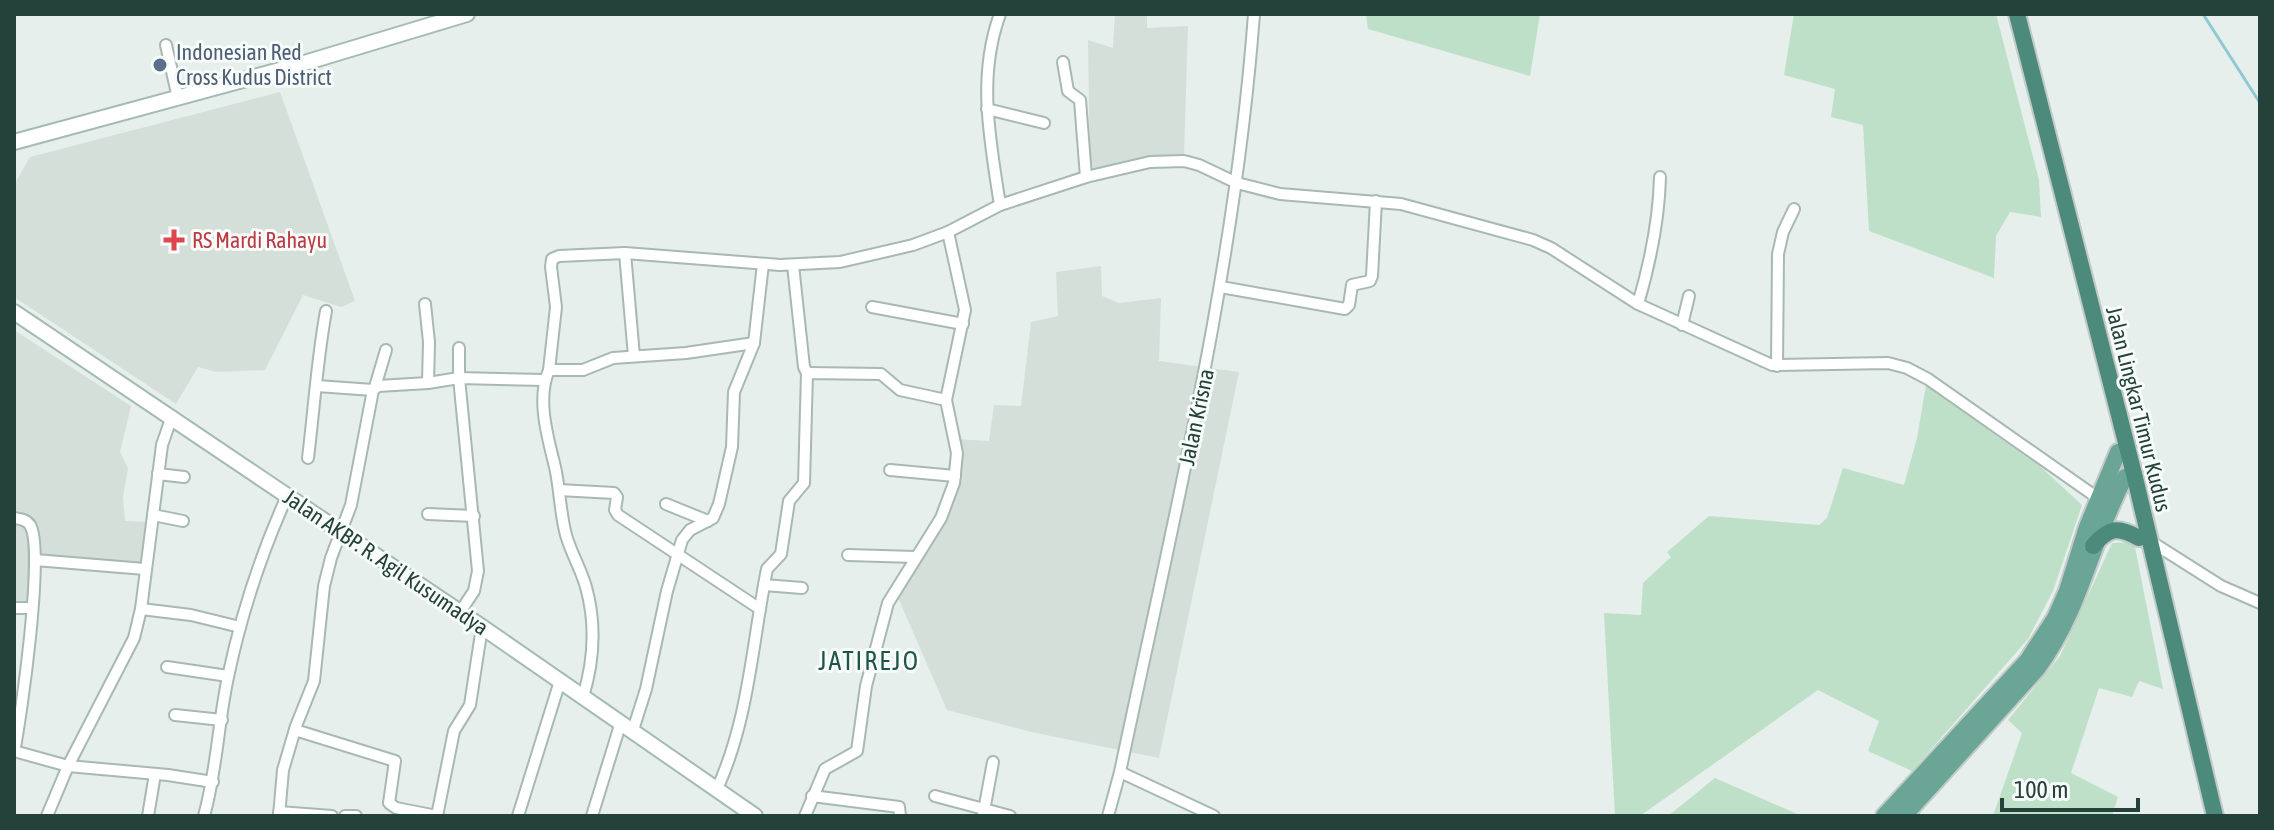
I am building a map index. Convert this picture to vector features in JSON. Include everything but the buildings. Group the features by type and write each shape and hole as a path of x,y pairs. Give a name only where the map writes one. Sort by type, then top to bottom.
{"highway":[{"name":"Jalan Lingkar Timur Kudus","path":"2007,14 2123,451"},
{"name":"Jalan Lingkar Timur Kudus","path":"2017,14 2129,475 2205,816"},
{"path":"2093,546 2109,530 2118,528 2143,539"},
{"name":"Jalan Lingkar Timur Kudus","path":"2143,539 2215,816"}],"main road":[{"path":"14,142 467,14"},
{"name":"Jalan AKBP. R. Agil Kusumadya","path":"14,312 627,726 717,789 738,811 755,816"},
{"path":"1904,816 2037,669 2052,648 2078,596 2123,451"},
{"path":"1884,816 2041,642 2067,591 2087,527 2129,475"}],"street":[{"path":"1000,14 988,62 987,109 1000,205"},
{"name":"Jalan Krisna","path":"1108,816 1209,358 1237,183 1250,80 1254,14"},
{"path":"166,45 178,98"},
{"path":"1063,62 1068,91 1078,96 1081,106 1086,177"},
{"path":"987,109 1044,123"},
{"path":"583,697 590,675 592,622 586,587 566,535 546,432 547,375 556,307 552,259 559,256 625,253 763,264 840,262 879,255 948,232 1000,205 1136,164 1173,161 1199,165 1237,183 1290,196 1376,201 1413,207 1533,240 1551,248 1638,304 1753,359 1777,366 1877,363 1907,368 1928,379 2105,502"},
{"path":"1638,304 1659,201 1660,177"},
{"path":"1221,287 1345,309 1349,305 1352,285 1370,281 1372,276 1376,201"},
{"path":"1777,366 1778,254 1783,232 1794,209"},
{"path":"805,816 825,769 857,751 866,686 884,615 894,591 946,506 955,476 957,453 946,400 963,324 963,301 948,232"},
{"path":"625,253 634,356"},
{"path":"592,816 627,726 646,689 663,610 685,535 708,521 719,504 732,447 734,392 754,343 763,264"},
{"path":"717,789 740,729 767,569 784,548 789,501 804,483 807,373 793,265"},
{"path":"1682,325 1689,296"},
{"path":"425,304 429,342 428,383"},
{"path":"872,307 963,324"},
{"path":"308,458 318,355 326,311"},
{"path":"317,386 374,388 459,378 547,375 583,370 613,358 686,353 754,343"},
{"path":"459,348 459,378 478,571 474,591 460,612"},
{"path":"332,816 279,814 283,770 314,681 324,586 351,505 374,388 386,350"},
{"path":"807,373 881,374 900,390 946,400"},
{"path":"47,816 68,766 134,638 141,609 164,436 172,416"},
{"path":"890,470 955,476"},
{"path":"158,474 184,477"},
{"path":"559,490 614,493 618,515 760,609"},
{"path":"204,816 213,782 228,676 240,627 265,547 287,496"},
{"path":"666,504 708,521"},
{"path":"428,514 474,516"},
{"path":"153,515 183,521"},
{"path":"14,518 30,525 35,560 14,747 68,766 213,782"},
{"path":"2143,539 2221,586 2260,603"},
{"path":"848,555 915,557"},
{"path":"35,560 145,569"},
{"path":"764,585 802,588"},
{"path":"14,608 32,608"},
{"path":"141,609 191,615 240,627"},
{"path":"295,730 395,761 389,803 396,808 437,816 454,731 470,705 482,627"},
{"path":"167,667 228,676"},
{"path":"518,816 560,681"},
{"path":"175,715 222,720"},
{"path":"984,812 993,762"},
{"path":"1120,772 1214,816"},
{"path":"148,816 155,774"},
{"path":"812,796 899,807 900,816"},
{"path":"935,796 984,812 1010,816"},
{"path":"345,816 356,816"}],"shaded area":[{"path":"1115,14 1147,14 1147,28 1188,26 1184,156 1162,156 1090,172 1088,40 1113,48"},
{"name":"RS Mardi Rahayu","path":"280,92 355,301 341,307 303,295 265,370 216,372 198,367 176,404 14,297 14,185 30,157"},
{"path":"1101,266 1102,296 1119,303 1161,298 1159,361 1239,372 1159,758 1031,732 947,710 896,593 948,508 955,439 989,441 994,405 1021,406 1031,322 1058,316 1056,272"},
{"path":"14,330 131,406 120,452 128,468 123,497 125,521 149,522 142,567 35,557 30,606 14,606"}],"green space":[{"path":"1366,14 1540,14 1530,76 1368,29"},
{"path":"1794,14 1996,14 2039,180 2041,217 2010,212 1996,236 1994,278 1869,231 1863,125 1831,117 1835,89 1784,75"},
{"path":"1926,385 2030,457 2082,505 2053,591 2028,639 1912,771 1868,751 1879,721 1818,690 1640,816 1615,816 1604,613 1641,615 1643,583 1671,557 1667,552 1709,516 1819,525 1827,518 1843,468 1904,485 1917,438"},
{"path":"2134,542 2163,689 2139,681 2132,697 2099,688 2071,773 2118,797 2112,816 1993,816 2022,733 2008,720 2060,656 2112,543"},
{"path":"1715,778 1802,816 1668,816"}],"waterway":[{"path":"2203,14 2260,103"}],"place":[{"name":"Indonesian Red Cross Kudus District","path":"160,65"},
{"name":"RS Mardi Rahayu","path":"174,240"}],"district":[{"name":"JATIREJO","path":"869,661"}]}
